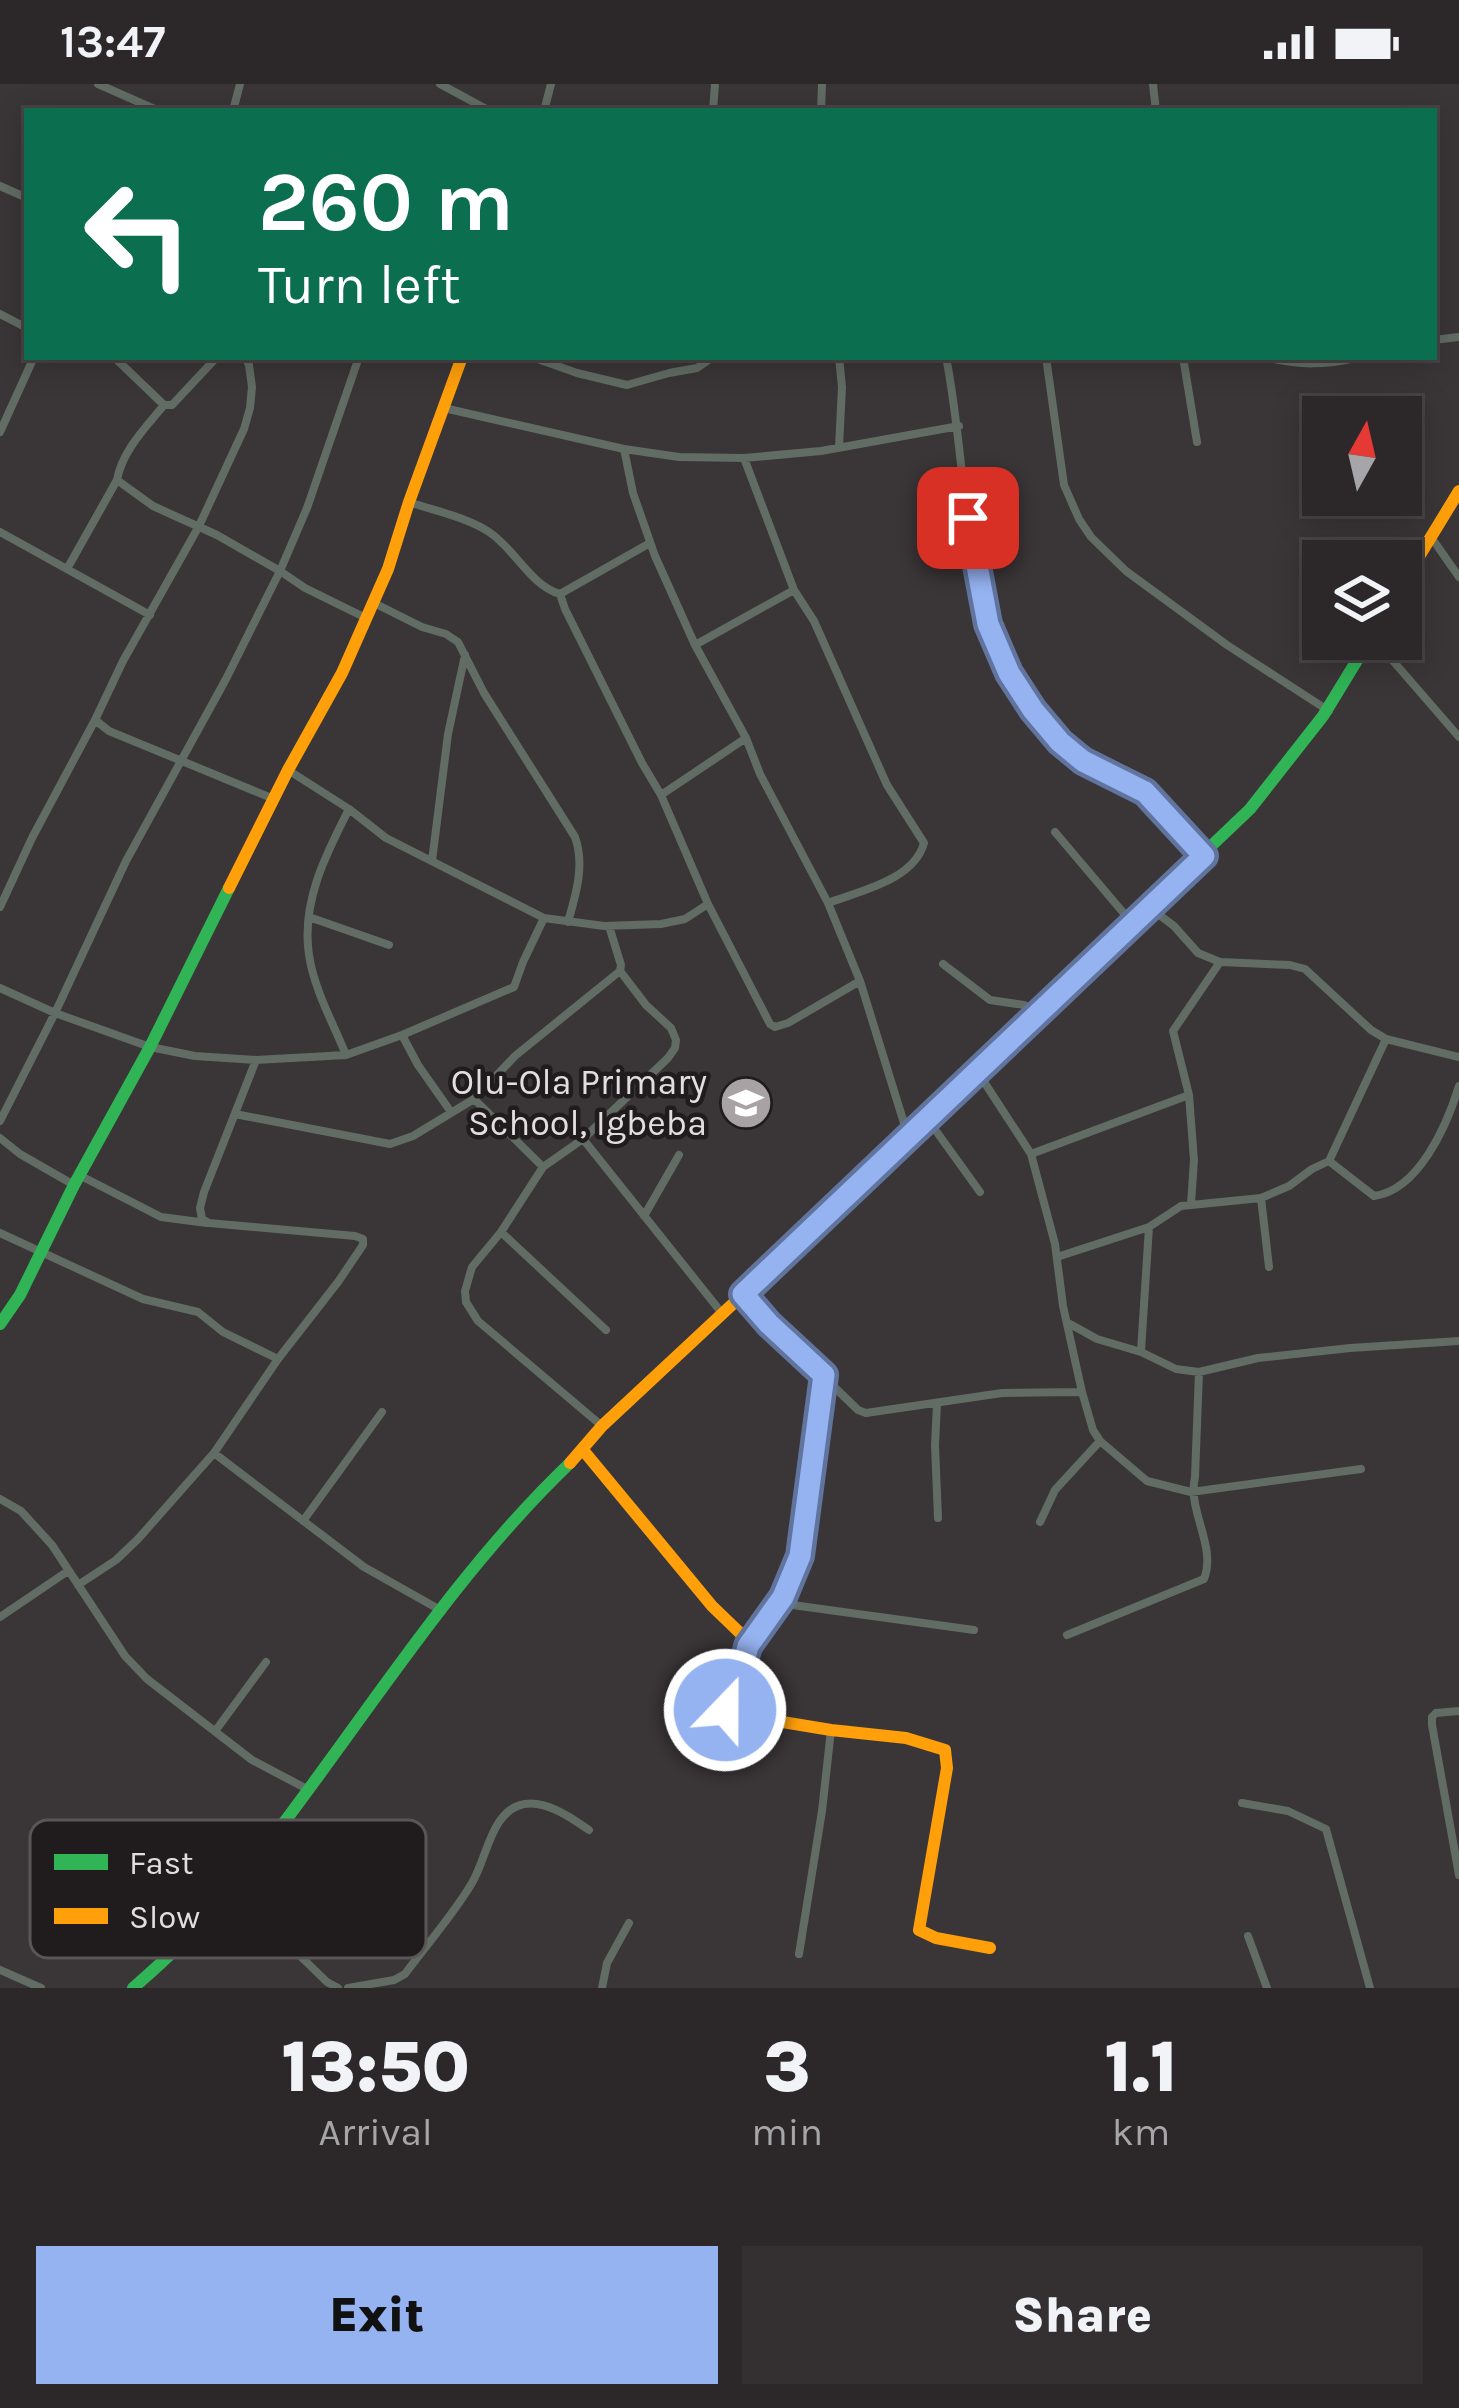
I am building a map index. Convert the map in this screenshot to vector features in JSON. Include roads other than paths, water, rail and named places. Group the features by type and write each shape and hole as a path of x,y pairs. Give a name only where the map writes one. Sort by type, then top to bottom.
{"street":[{"path":"98,84 140,106"},
{"path":"440,84 484,108"},
{"path":"0,314 23,326"},
{"path":"0,432 33,360"},
{"path":"117,360 164,405 172,405 187,392 214,360"},
{"path":"0,908 123,661 199,526 244,429 252,388 246,360"},
{"path":"0,1121 126,860 280,571 307,508 357,360"},
{"path":"0,1324 20,1295 288,770 342,674 388,569 461,360"},
{"path":"540,360 627,385 697,368 709,360"},
{"path":"839,360 839,448"},
{"path":"947,360 972,547 988,624 1009,673 1060,742 1096,770 1145,792 1204,856"},
{"path":"1046,360 1064,484 1091,537 1126,572 1329,711"},
{"path":"1183,360 1197,442"},
{"path":"1278,360 1322,365 1346,360"},
{"path":"67,569 117,480 118,469 164,405"},
{"path":"443,408 679,458 744,458 839,448 959,425"},
{"path":"623,449 650,543 695,645 828,903 860,981 908,1136"},
{"path":"744,458 794,590 814,621 887,785 924,843 920,858 902,873 828,903"},
{"path":"117,480 153,506 199,526 304,588 366,618"},
{"path":"1422,550 1459,491"},
{"path":"409,502 484,529 549,591 560,594 650,543"},
{"path":"0,532 150,615"},
{"path":"1430,536 1458,575"},
{"path":"695,645 794,590"},
{"path":"560,594 766,1018 776,1027 788,1024 860,981"},
{"path":"374,603 458,642 484,694 580,852 568,922"},
{"path":"432,861 448,734 465,655"},
{"path":"284,1820 416,1640 531,1499 721,1312 1204,856 1264,795 1329,711 1359,660"},
{"path":"1391,660 1459,737"},
{"path":"95,720 110,731 274,799"},
{"path":"661,794 746,738"},
{"path":"288,770 386,838 544,918 609,926 661,924 685,919 708,904"},
{"path":"346,1054 308,951 317,877 349,809"},
{"path":"1055,832 1132,924"},
{"path":"1150,908 1198,952 1220,962 1290,964 1305,969 1386,1039 1459,1057"},
{"path":"309,916 389,945"},
{"path":"0,988 150,1047 195,1056 256,1060 346,1054 514,987 544,918"},
{"path":"235,1114 390,1144 413,1136 474,1099 515,1056 620,971 609,926"},
{"path":"1191,1204 1194,1160 1189,1095 1173,1031 1220,962"},
{"path":"943,964 990,1000 1038,1012"},
{"path":"602,1426 496,1338 469,1310 465,1291 472,1268 543,1166 583,1139 675,1048 671,1028 646,1006 620,971"},
{"path":"402,1035 452,1112"},
{"path":"1057,1257 1149,1227 1180,1206 1261,1198 1329,1161 1386,1039"},
{"path":"209,1223 202,1219 200,1208 256,1060"},
{"path":"977,1071 1031,1154 1057,1257 1082,1392 1100,1441 1147,1481 1191,1492 1360,1469"},
{"path":"1329,1161 1374,1196 1396,1189 1430,1153 1459,1086"},
{"path":"1031,1154 1189,1095"},
{"path":"474,1099 543,1166"},
{"path":"926,1117 980,1192"},
{"path":"0,1138 20,1154 161,1217 363,1239 338,1282 214,1453 127,1550 78,1585"},
{"path":"583,1139 721,1312"},
{"path":"644,1216 679,1154"},
{"path":"1261,1198 1269,1267"},
{"path":"1141,1352 1149,1227"},
{"path":"501,1232 606,1330"},
{"path":"0,1233 143,1299 198,1312 223,1332 278,1359"},
{"path":"743,1294 858,1410 1002,1393 1082,1392"},
{"path":"1069,1323 1177,1370 1198,1372 1258,1358 1459,1341"},
{"path":"1067,1635 1204,1579 1209,1562 1191,1492 1198,1372"},
{"path":"824,1375 800,1556 778,1603 748,1646 725,1710 906,1738 945,1750 947,1768 919,1930 990,1948"},
{"path":"937,1404 938,1518"},
{"path":"303,1521 382,1412"},
{"path":"1040,1522 1055,1490 1100,1441"},
{"path":"583,1450 748,1646"},
{"path":"214,1453 364,1567 442,1611"},
{"path":"0,1499 21,1511 52,1545 125,1657 252,1760 308,1789"},
{"path":"0,1618 68,1571"},
{"path":"778,1603 974,1630"},
{"path":"216,1730 266,1662"},
{"path":"1459,1711 1436,1713 1432,1726 1459,1875"},
{"path":"799,1954 831,1730"},
{"path":"426,1945 472,1882 508,1813 536,1802 555,1807 589,1830"},
{"path":"1242,1803 1288,1811 1326,1829 1370,1988"},
{"path":"602,1988 607,1963 629,1923"},
{"path":"1248,1936 1267,1988"},
{"path":"133,1988 165,1958"},
{"path":"299,1958 325,1985 338,1988"},
{"path":"348,1988 394,1980 417,1958"},
{"path":"0,1970 41,1988"}],"place":[{"name":"Olu-Ola Primary School, Igbeba","path":"746,1103"}]}
